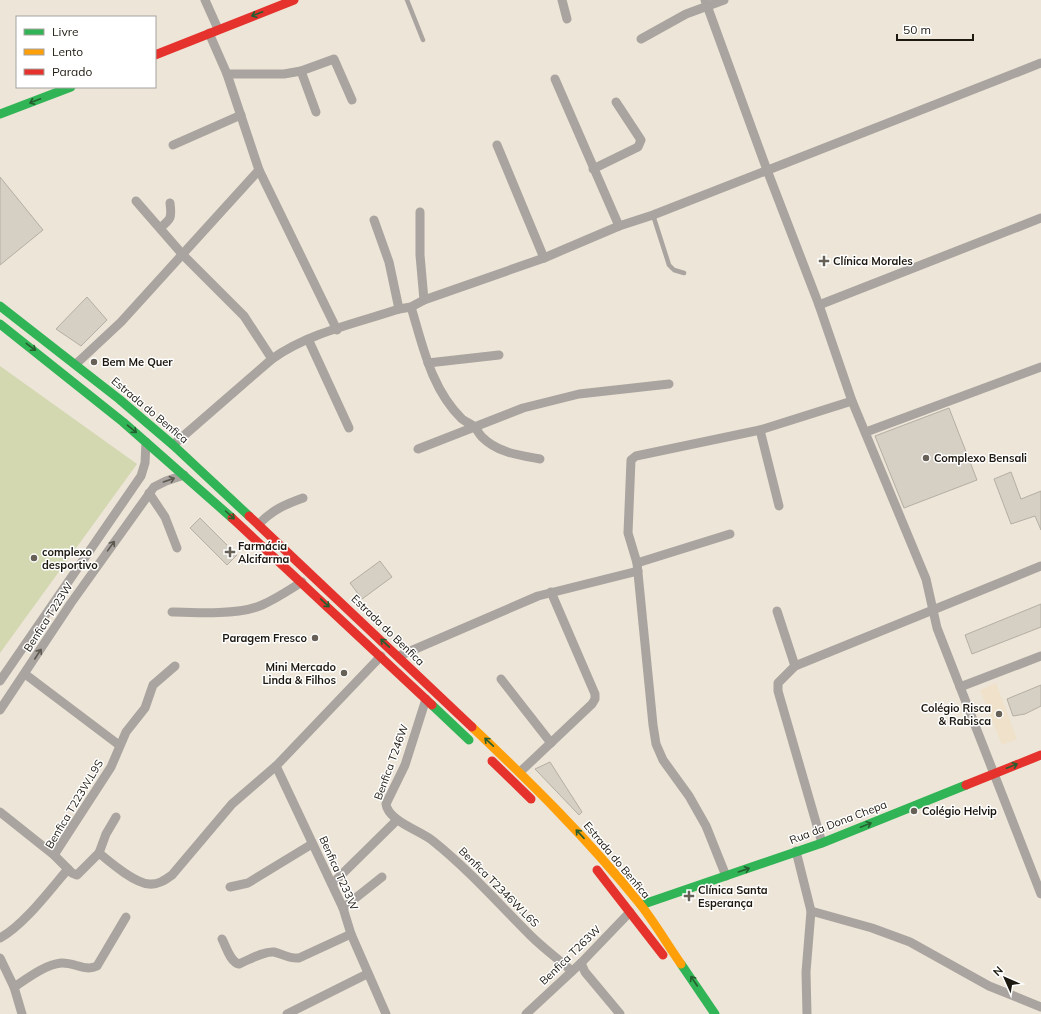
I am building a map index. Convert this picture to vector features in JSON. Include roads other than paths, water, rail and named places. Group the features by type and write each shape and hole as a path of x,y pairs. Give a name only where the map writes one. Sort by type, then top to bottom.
{"main road":[{"path":"156,54 294,0"},
{"path":"0,114 67,88"},
{"name":"Estrada do Benfica","path":"0,306 76,364 173,445 259,524 520,772 600,855 666,940 715,1014"},
{"path":"0,324 53,363 184,475 302,582 481,750 539,807"},
{"name":"Rua da Dona Chepa","path":"640,905 822,843 1041,755"},
{"name":"Estrada do Benfica","path":"589,861 668,963"}],"street":[{"path":"205,0 213,31 260,170 337,330"},
{"path":"562,0 567,19"},
{"path":"641,39 706,3 724,0"},
{"path":"706,3 767,170 819,305 852,401 926,579 937,628 1041,894"},
{"path":"227,74 284,74 301,71 334,59 352,100"},
{"path":"173,445 272,359 288,347 398,309 411,307 424,300 544,258 618,226 654,215 1041,63"},
{"path":"301,71 316,112"},
{"path":"555,79 618,226"},
{"path":"593,169 638,147 640,144 640,140 616,102"},
{"path":"173,145 241,115"},
{"path":"497,145 544,258"},
{"path":"76,364 121,322 260,170"},
{"path":"136,201 183,255 244,316 272,359"},
{"path":"160,228 172,215 170,204"},
{"path":"420,212 420,255 424,300"},
{"path":"819,305 1041,218"},
{"path":"374,220 389,262 398,309"},
{"path":"411,307 428,364 439,390 463,420 474,426 482,437 495,448 511,454 540,459"},
{"path":"308,339 349,428"},
{"path":"428,364 499,355"},
{"path":"866,432 1041,368"},
{"path":"418,449 523,408 579,394 669,384"},
{"path":"726,876 706,826 689,796 663,760 656,744 652,725 638,567 628,533 631,460 636,456 760,430 852,401"},
{"path":"760,430 779,506"},
{"path":"0,681 141,476 145,464 146,442"},
{"name":"Benfica T223W","path":"0,710 75,597 149,493 160,483 184,475"},
{"path":"149,493 165,517 177,548"},
{"path":"259,524 268,515 282,506 303,498"},
{"path":"399,656 526,600 638,567 730,534"},
{"path":"822,843 778,691 778,683 795,666 932,609 1041,566"},
{"path":"172,612 205,613 246,610 261,606 302,582"},
{"path":"520,772 595,699 595,694 550,592"},
{"path":"777,611 795,666"},
{"path":"99,853 116,867 142,882 150,884 161,882 180,868 232,804 276,766 381,656"},
{"path":"960,687 1041,656"},
{"name":"Benfica T223W.L9S","path":"68,869 54,856 111,767 119,745 126,732 145,708 153,685 175,666"},
{"path":"25,674 119,745"},
{"path":"501,679 551,743"},
{"name":"Benfica T246W","path":"388,809 386,804 405,765 426,699"},
{"name":"Benfica T233W","path":"276,766 343,908 351,934 367,974 386,1014"},
{"name":"Benfica T2346W.L6S","path":"388,809 398,820 428,837 460,863 531,936 572,971"},
{"path":"0,812 54,856"},
{"path":"0,938 10,933 23,921 68,869 77,875 99,853 106,834 116,817"},
{"path":"332,884 398,820"},
{"path":"230,887 248,883 312,844"},
{"path":"796,851 811,911 806,972 807,1014"},
{"path":"343,908 382,877"},
{"path":"811,911 872,928 910,942 989,986 1041,1007"},
{"name":"Benfica T263W","path":"526,1014 572,971 630,912"},
{"path":"14,987 51,965 63,963 92,969 97,966 126,917"},
{"path":"222,939 232,959 239,964 266,953 273,952 293,959 299,958 351,934"},
{"path":"0,958 14,987 22,1014"},
{"path":"581,962 585,972 620,1014"},
{"path":"287,1014 367,974"}],"lane":[{"path":"408,0 423,40"},
{"path":"654,215 669,265 674,270 684,273"}],"place":[{"name":"Clínica Morales","path":"824,261"},
{"name":"Bem Me Quer","path":"94,362"},
{"name":"Complexo Bensali","path":"926,458"},
{"name":"Farmácia Alcifarma","path":"230,552"},
{"name":"complexo desportivo","path":"34,558"},
{"name":"Paragem Fresco","path":"315,638"},
{"name":"Mini Mercado Linda & Filhos","path":"344,673"},
{"name":"Colégio Risca & Rabisca","path":"999,714"},
{"name":"Colégio Helvip","path":"914,811"},
{"name":"Clínica Santa Esperança","path":"689,896"}]}
